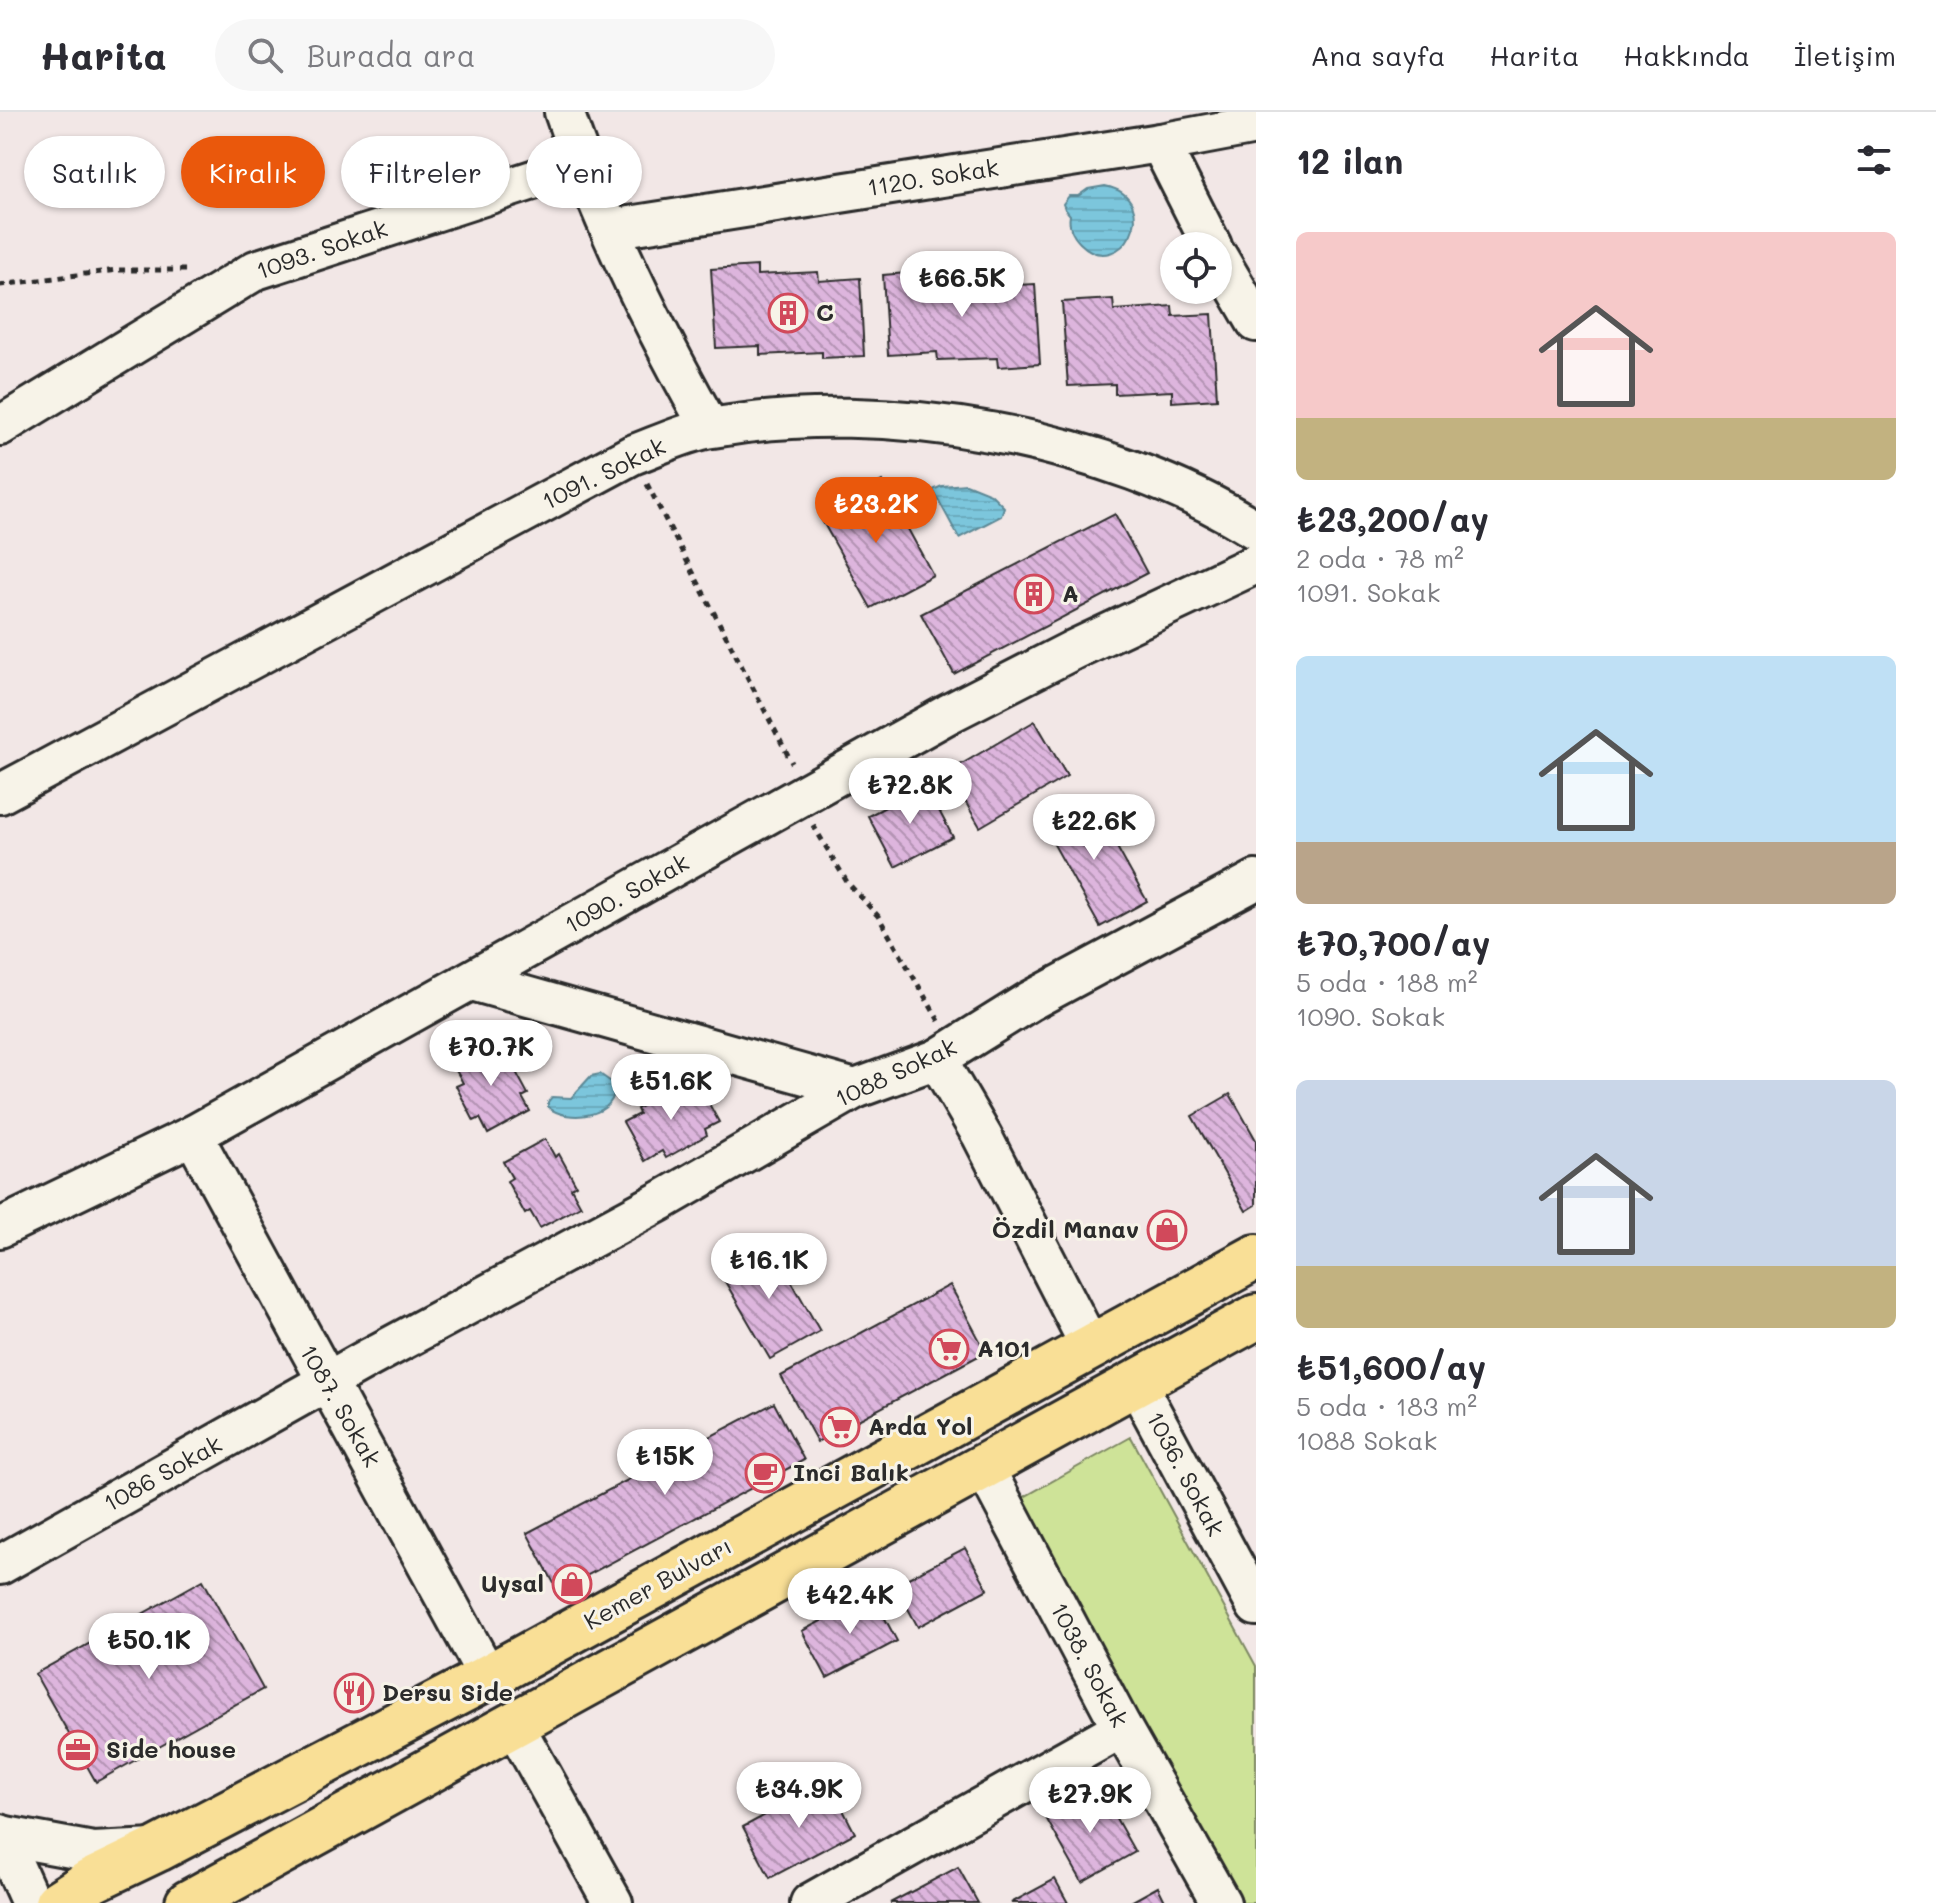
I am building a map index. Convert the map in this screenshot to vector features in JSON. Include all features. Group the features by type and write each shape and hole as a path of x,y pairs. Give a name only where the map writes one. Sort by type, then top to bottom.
{"main road":[{"name":"Kemer Bulvarı","path":"57,1903 91,1881 488,1677 1256,1257"},
{"path":"188,1903 1256,1317"}],"street":[{"path":"564,112 572,136"},
{"name":"1120. Sokak","path":"610,229 1160,143 1256,125"},
{"path":"1160,143 1205,232"},
{"name":"1093. Sokak","path":"0,426 256,270 526,182"},
{"path":"601,208 659,335 710,428"},
{"path":"1232,281 1256,322"},
{"name":"1091. Sokak","path":"0,794 632,455 710,428 806,418 895,421 991,431 1098,456 1208,502 1256,530"},
{"name":"1090. Sokak","path":"0,1228 193,1135 948,714 1073,650 1256,564"},
{"name":"1088 Sokak","path":"326,1383 661,1201 855,1089 946,1053 1030,1001 1256,880"},
{"path":"472,981 855,1089"},
{"path":"946,1053 982,1136 1091,1348"},
{"name":"1087. Sokak","path":"193,1135 488,1677"},
{"name":"1086 Sokak","path":"0,1565 326,1383"},
{"name":"1036. Sokak","path":"1136,1383 1256,1606"},
{"name":"1038. Sokak","path":"984,1467 1122,1728 1221,1903"},
{"path":"513,1723 613,1903"},
{"path":"810,1903 1122,1728"},
{"path":"0,1835 93,1852 158,1849"},
{"path":"0,1835 31,1903"}],"path":[{"path":"0,285 117,270 194,270"},
{"path":"632,455 807,793 812,823 847,882 878,916 946,1053"}],"green space":[{"path":"1131,1437 1256,1666 1256,1903 1240,1903 1019,1500"}],"water":[{"path":"1105,186 1123,194 1133,206 1135,220 1131,234 1122,246 1110,253 1095,253 1075,237 1070,227 1070,215 1063,204 1069,196 1078,196 1088,189"},
{"path":"966,484 991,494 1004,507 1001,516 959,538 933,490"},
{"path":"600,1074 614,1084 614,1095 601,1110 579,1116 548,1107 552,1097 571,1098 591,1076"}],"building":[{"name":"C","path":"757,266 757,275 818,272 819,281 860,278 864,356 822,358 822,352 760,355 760,346 716,348 711,269"},
{"path":"932,271 933,281 994,277 995,286 1035,284 1040,364 998,367 997,358 938,360 937,352 888,355 883,275"},
{"path":"1113,299 1114,310 1172,306 1173,316 1212,314 1217,399 1172,402 1172,391 1115,394 1115,384 1068,386 1062,302"},
{"path":"882,481 933,575 871,608 819,515"},
{"name":"A","path":"1115,514 1147,573 954,674 921,614"},
{"path":"1035,721 1067,776 980,827 948,772"},
{"path":"926,786 953,837 895,867 868,816"},
{"path":"1089,797 1147,901 1100,927 1042,823"},
{"path":"495,1042 504,1059 508,1057 528,1094 522,1097 530,1111 488,1134 480,1118 474,1121 456,1086 463,1083 453,1065"},
{"path":"697,1082 719,1122 705,1129 707,1135 666,1158 662,1151 645,1161 623,1122 639,1114 637,1109 680,1085 682,1090"},
{"path":"1230,1094 1256,1140 1256,1205 1246,1211 1192,1116"},
{"path":"545,1139 555,1157 559,1154 576,1185 571,1188 581,1206 540,1228 530,1211 525,1214 507,1181 512,1178 503,1162"},
{"path":"769,1242 820,1331 770,1359 719,1271"},
{"path":"950,1285 986,1352 817,1442 781,1376"},
{"path":"774,1403 804,1460 558,1591 527,1533"},
{"path":"965,1548 988,1589 918,1627 895,1585"},
{"path":"203,1580 263,1689 96,1782 35,1674"},
{"path":"872,1594 897,1641 827,1678 802,1631"},
{"path":"828,1781 855,1833 770,1878 743,1827"},
{"path":"1099,1788 1135,1852 1082,1882 1046,1818"},
{"path":"958,1867 978,1903 890,1903"},
{"path":"1055,1879 1068,1903 1011,1903"},
{"path":"1158,1887 1166,1903 1129,1903"}],"place":[{"name":"C","path":"788,313"},
{"name":"A","path":"1034,594"},
{"name":"Özdil Manav","path":"1167,1230"},
{"name":"A101","path":"949,1349"},
{"name":"Arda Yol","path":"840,1427"},
{"name":"Inci Balık","path":"765,1473"},
{"name":"Uysal","path":"572,1584"},
{"name":"Dersu Side","path":"354,1693"},
{"name":"Side house","path":"78,1750"}]}
